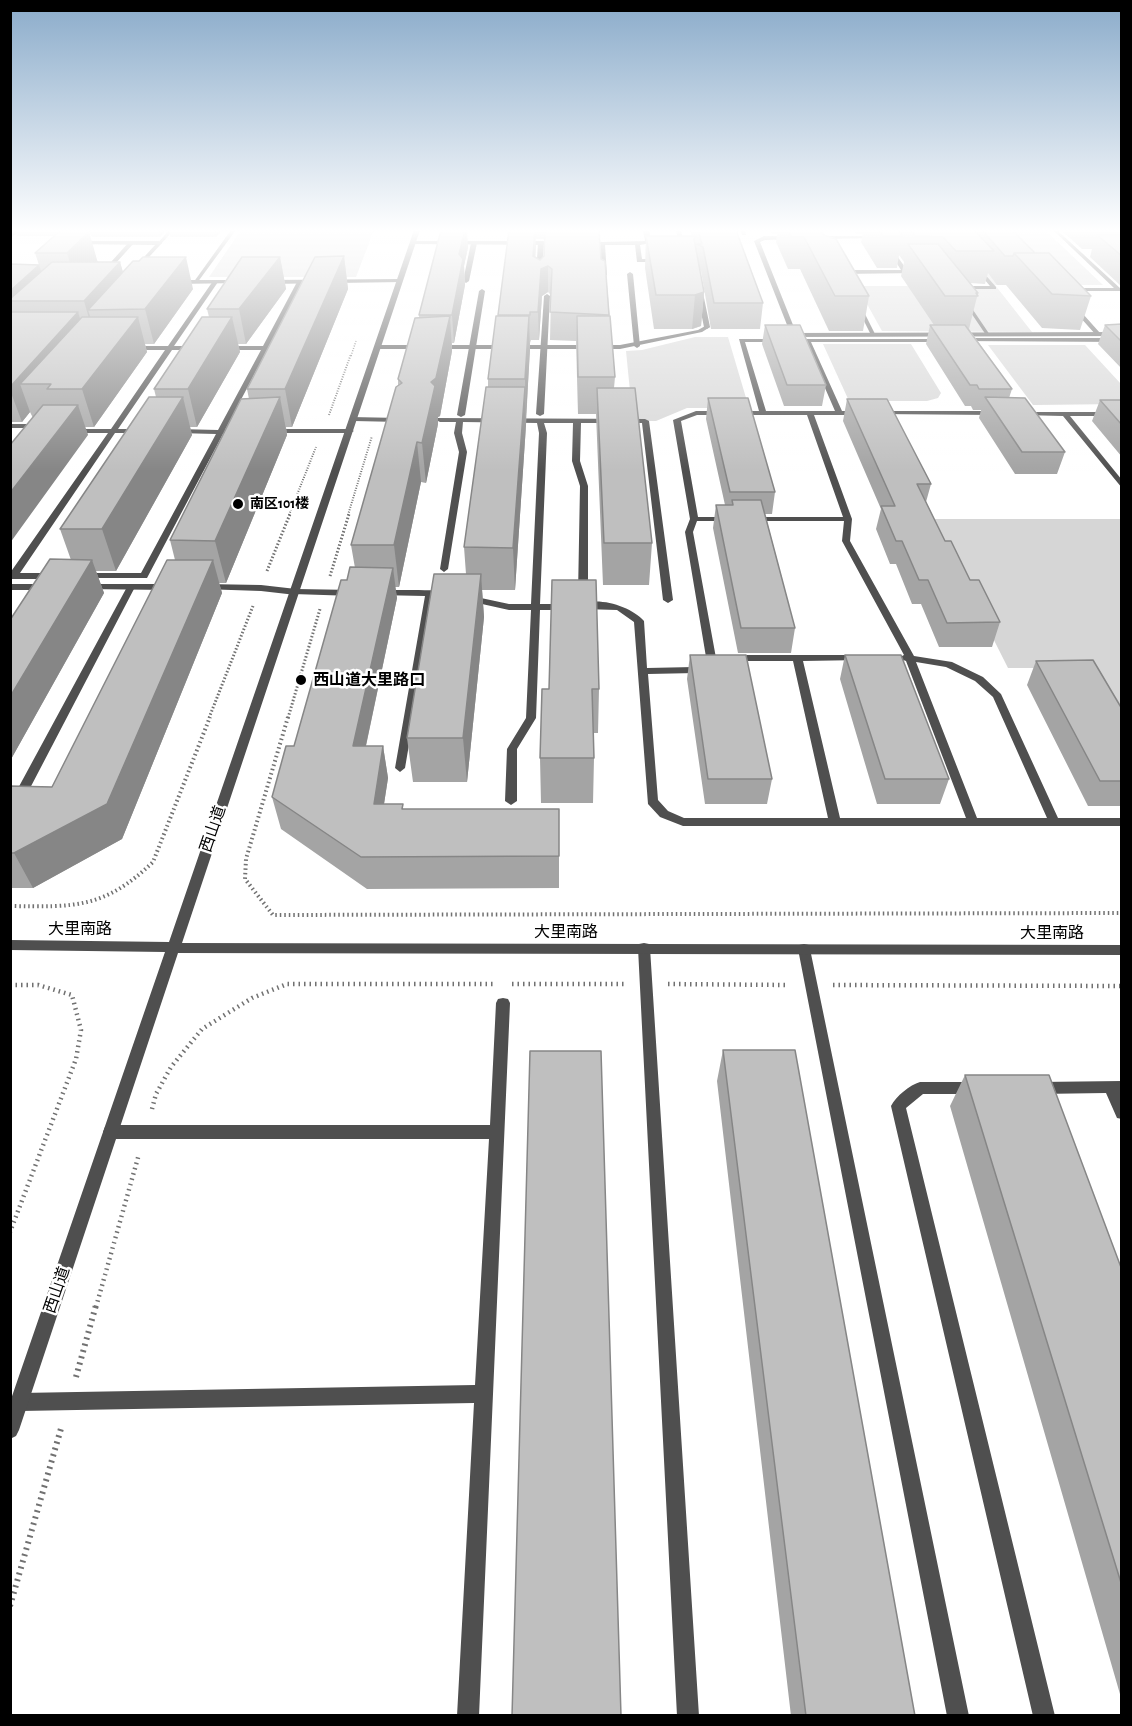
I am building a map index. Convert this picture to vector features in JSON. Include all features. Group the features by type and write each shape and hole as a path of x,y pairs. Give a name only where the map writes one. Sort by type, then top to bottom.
{"street":[{"path":"12,576 195,311"},
{"path":"73,576 144,576 285,311"},
{"name":"西山道","path":"10,1430 390,311"},
{"path":"444,569 463,452 458,433 478,311"},
{"path":"511,801 512,749 531,718 543,433 540,417 546,311"},
{"path":"634,311 637,346"},
{"path":"378,347 637,346 700,331 707,327 704,311"},
{"path":"784,311 794,335"},
{"path":"861,311 874,335"},
{"path":"971,311 988,334"},
{"path":"1076,311 1098,334"},
{"path":"783,335 1122,334"},
{"path":"763,413 741,340 1122,340"},
{"path":"807,340 839,413"},
{"path":"970,340 976,349"},
{"path":"124,348 205,348"},
{"path":"217,348 265,348"},
{"path":"1015,404 1021,413"},
{"path":"711,658 689,532 694,519 677,420 696,413 999,413"},
{"path":"810,413 848,519 846,541 909,658 973,822"},
{"path":"1010,413 1122,414"},
{"path":"1065,414 1122,486"},
{"path":"16,438 27,429 34,417"},
{"path":"440,420 461,417 645,420 668,600"},
{"path":"354,419 400,420"},
{"path":"577,420 576,461 584,486 583,606"},
{"path":"10,426 27,429"},
{"path":"67,431 156,431"},
{"path":"166,431 232,432"},
{"path":"266,431 350,431"},
{"path":"694,519 848,519"},
{"path":"12,576 62,576"},
{"path":"10,587 54,587"},
{"path":"76,587 178,587"},
{"path":"22,792 131,587"},
{"path":"190,587 261,588 296,592 444,593 509,607 613,606 629,610 639,621 652,801 664,814 683,822 1122,822"},
{"path":"400,768 430,593"},
{"path":"643,671 696,670 711,658 909,658 949,664 979,679 997,696 1055,823"},
{"path":"797,658 835,822"},
{"name":"大里南路","path":"10,945 267,949 1122,950"},
{"path":"644,948 688,1716"},
{"path":"804,949 958,1716"},
{"path":"468,1716 503,1003"},
{"path":"1027,1088 1116,1087 1122,1113"},
{"path":"992,1088 920,1088 898,1106 1044,1716"},
{"path":"110,1132 497,1132"},
{"path":"20,1402 483,1394"}],"path":[{"path":"376,420 246,860 245,879 273,915 1122,913"},
{"path":"10,906 69,907 110,898"},
{"path":"10,985 38,985 72,995 81,1030 76,1059 10,1232"},
{"path":"10,1606 156,1094 171,1067 202,1029"}],"shaded area":[{"path":"871,311 1015,311 1032,332 882,331"},
{"path":"695,337 728,337 749,408 687,408 656,421 633,421 626,351 642,350"},
{"path":"823,344 911,344 941,393 938,398 927,401 849,401"},
{"path":"988,345 1085,345 1121,384 1121,404 1033,405"},
{"path":"933,519 1121,519 1121,736 1069,668 1008,668"}],"building":[{"path":"287,311 320,311 285,389 247,389"},
{"path":"420,311 453,311 452,315 419,315"},
{"path":"499,311 538,311 530,312 530,315 498,315"},
{"path":"609,311 609,315 550,312"},
{"path":"10,312 78,312 10,387"},
{"path":"450,316 436,378 431,382 435,386 422,443 417,442 394,545 351,545 396,387 402,383 398,379 415,318"},
{"path":"496,316 529,316 525,379 488,379"},
{"path":"577,316 610,316 615,377 578,377"},
{"path":"82,317 138,317 82,389 47,389 51,384 20,384"},
{"path":"202,317 232,317 188,389 154,389"},
{"path":"1122,324 1122,342 1105,325"},
{"path":"765,325 800,325 826,385 787,385"},
{"path":"930,325 965,325 1012,389 979,389 977,385 970,385"},
{"path":"486,387 525,387 513,548 464,547"},
{"path":"597,388 635,388 652,543 604,543"},
{"path":"149,397 183,397 102,529 60,529"},
{"path":"280,397 215,541 170,540 241,399"},
{"path":"985,397 1025,398 1065,452 1022,452"},
{"path":"708,398 748,398 775,492 730,492"},
{"path":"847,399 887,399 931,484 917,484 945,541 951,541 970,580 979,580 1000,622 947,623 928,580 919,580 902,541 896,541 881,506 895,506"},
{"path":"1100,400 1122,400 1122,425"},
{"path":"43,405 78,405 10,493 10,445"},
{"path":"732,500 761,500 795,628 741,628 716,505 733,505"},
{"path":"50,559 92,560 10,697 10,620"},
{"path":"167,560 213,560 107,804 14,853 10,853 10,786 52,787"},
{"path":"350,567 393,568 353,746 383,746 374,804 403,804 402,809 559,809 559,856 361,857 272,797 286,746 294,746 341,580 347,580"},
{"path":"434,574 481,574 463,738 407,738"},
{"path":"552,580 596,580 599,689 592,689 594,758 540,758 542,689 549,689"},
{"path":"690,655 746,655 772,779 708,779"},
{"path":"845,655 901,655 949,779 885,779"},
{"path":"1093,660 1122,709 1122,781 1100,781 1036,661"},
{"path":"723,1050 795,1050 915,1716 806,1716"},
{"path":"530,1051 601,1051 621,1716 512,1716"},
{"path":"965,1075 1049,1075 1122,1270 1122,1586"}],"place":[{"name":"南区101楼","path":"238,504"},
{"name":"西山道大里路口","path":"301,680"}]}
